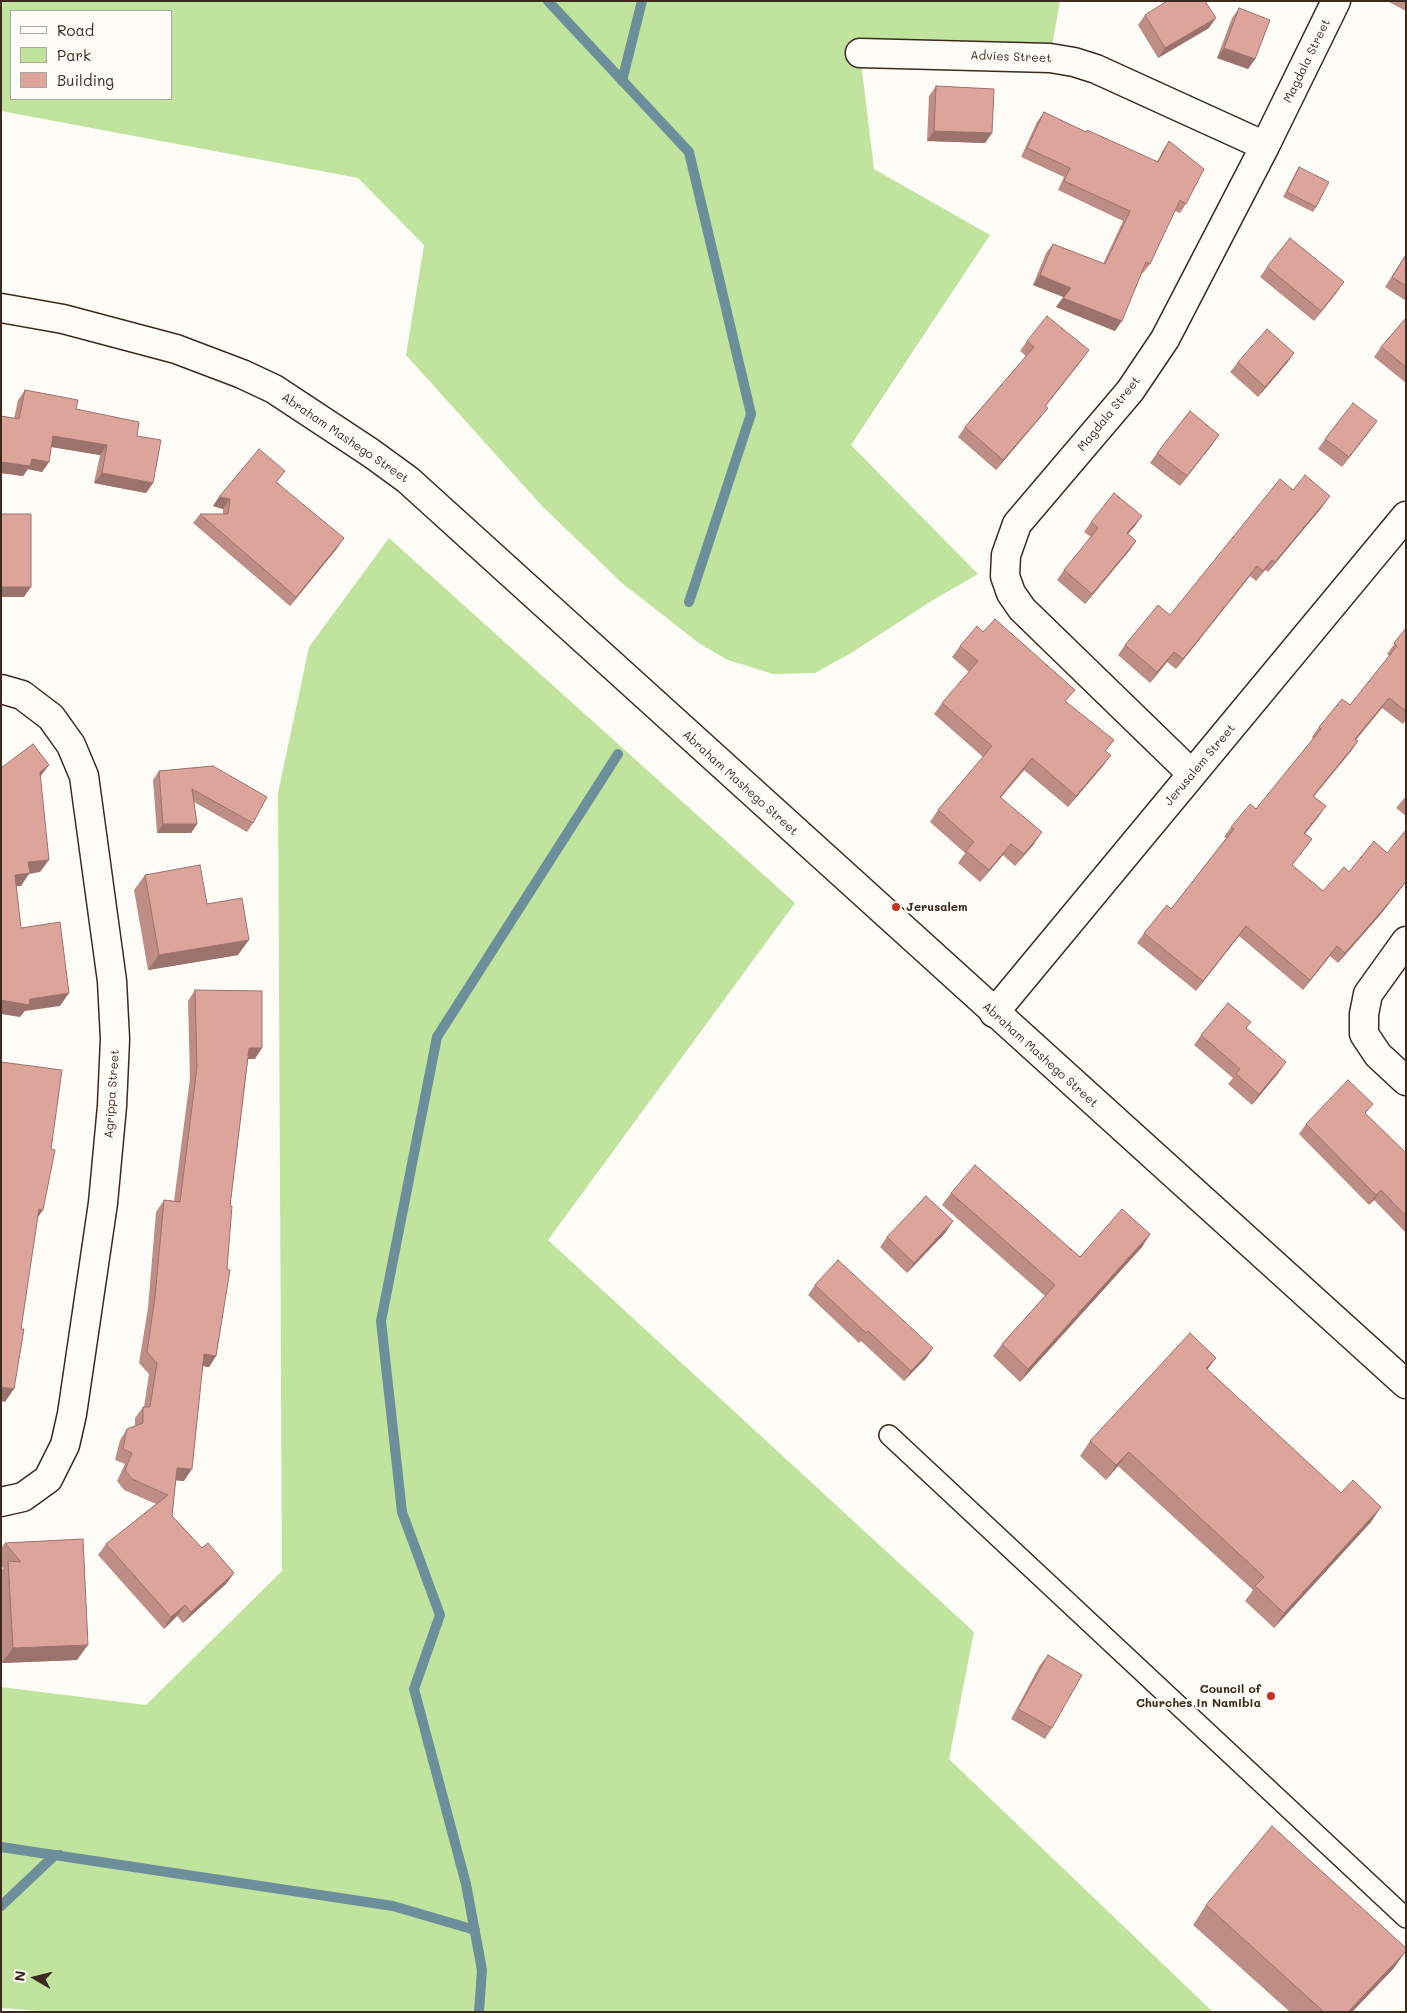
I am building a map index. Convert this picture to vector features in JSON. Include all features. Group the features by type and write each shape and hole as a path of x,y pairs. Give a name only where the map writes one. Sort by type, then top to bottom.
{"street":[{"name":"Magdala Street","path":"1192,774 1022,610 1011,592 1005,576 1006,555 1017,524 1130,391 1165,339 1265,146 1336,1"},
{"name":"Advies Street","path":"860,53 1050,58 1074,62 1096,69 1265,146"},
{"name":"Abraham Mashego Street","path":"1,308 63,319 176,349 242,374 274,389 371,453 421,492 994,1013 1406,1384"},
{"name":"Jerusalem Street","path":"994,1013 1406,516"},
{"name":"Agrippa Street","path":"1,689 22,695 51,717 71,745 84,776 111,971 115,1039 112,1106 102,1203 72,1414 65,1445 48,1480 23,1497 1,1502"},
{"path":"1406,941 1368,994 1364,1014 1364,1034 1378,1055 1406,1081"}],"lane":[{"path":"890,1435 1406,1918"}],"green space":[{"path":"1,1 1060,1 1050,58 860,54 874,169 990,235 851,445 978,574 933,600 851,653 815,673 773,674 728,660 700,644 622,583 542,506 406,355 424,245 358,178 1,111"},
{"path":"389,538 795,903 548,1240 974,1632 949,1759 1213,2012 53,2012 1,2008 1,1687 146,1705 282,1571 278,793 309,647"}],"building":[{"path":"1167,1 1205,1 1216,18 1165,48 1145,15"},
{"path":"1239,8 1270,20 1255,59 1224,48"},
{"path":"936,86 994,89 992,133 934,131"},
{"path":"1044,112 1158,162 1169,141 1204,169 1186,204 1180,200 1150,264 1146,262 1122,321 1063,298 1071,288 1040,275 1053,244 1105,264 1130,211 1064,181 1070,168 1027,148"},
{"path":"1299,167 1329,182 1316,207 1287,192"},
{"path":"1290,238 1344,282 1321,311 1267,267"},
{"path":"1406,255 1406,286 1392,277"},
{"path":"1047,316 1089,350 1045,406 1048,408 1003,460 965,427 1034,347 1027,341"},
{"path":"1406,318 1406,367 1381,347"},
{"path":"1267,329 1294,353 1265,387 1238,362"},
{"path":"25,390 78,400 76,409 139,422 137,436 161,440 153,483 102,473 107,445 53,436 49,462 32,459 30,466 1,462 1,416 19,419"},
{"path":"1353,403 1377,421 1349,457 1325,439"},
{"path":"1190,411 1219,435 1187,476 1157,453"},
{"path":"259,449 285,471 276,482 344,538 296,597 200,514 228,514 230,499 219,497"},
{"path":"1305,475 1330,496 1275,562 1272,560 1263,571 1257,566 1183,659 1174,652 1157,672 1125,645 1158,605 1170,615 1280,479 1293,490"},
{"path":"1114,493 1142,516 1127,533 1136,541 1092,594 1064,570 1098,528 1091,522"},
{"path":"1,514 31,514 31,587 1,587"},
{"path":"995,619 1075,690 1065,701 1114,740 1105,751 1111,755 1076,796 1032,758 1000,797 1042,832 1024,854 1011,844 989,870 966,851 974,842 938,810 992,746 942,703 978,661 960,646 977,626 983,632"},
{"path":"1406,628 1406,711 1389,698 1355,739 1358,741 1313,796 1326,806 1304,833 1312,839 1292,865 1323,891 1344,867 1349,872 1374,841 1387,853 1406,830 1406,881 1345,953 1337,946 1310,980 1246,926 1203,981 1144,933 1167,905 1171,909 1234,829 1231,827 1250,804 1256,809 1321,729 1319,727 1342,699 1350,705 1397,646 1394,643"},
{"path":"33,744 49,765 40,772 49,860 28,862 30,873 15,875 21,928 60,922 69,993 30,999 29,1005 1,1000 1,768"},
{"path":"213,766 267,797 253,823 192,789 197,824 163,824 159,771"},
{"path":"200,865 207,904 242,898 249,940 159,955 145,875"},
{"path":"195,990 262,991 262,1048 249,1048 230,1206 232,1206 227,1269 230,1270 216,1356 204,1354 192,1469 177,1468 172,1516 202,1548 208,1543 234,1573 191,1612 185,1605 171,1617 106,1544 168,1495 132,1479 125,1470 132,1453 123,1449 127,1429 143,1423 143,1407 150,1407 157,1363 147,1352 155,1297 164,1200 180,1202 197,1067"},
{"path":"1228,1003 1251,1022 1246,1028 1286,1062 1259,1094 1236,1074 1240,1069 1201,1035"},
{"path":"1,1062 62,1070 51,1149 55,1150 43,1210 39,1209 21,1329 24,1329 14,1389 1,1387"},
{"path":"1348,1080 1373,1104 1365,1113 1406,1153 1406,1216 1381,1190 1376,1195 1306,1124"},
{"path":"975,1165 1080,1257 1122,1209 1150,1234 1028,1369 1002,1344 1055,1285 951,1193"},
{"path":"926,1196 953,1221 914,1263 887,1237"},
{"path":"838,1260 933,1348 911,1371 868,1331 866,1333 815,1285"},
{"path":"1190,1333 1216,1358 1206,1368 1341,1493 1353,1480 1381,1507 1284,1613 1255,1586 1264,1577 1129,1452 1116,1465 1090,1441"},
{"path":"83,1539 88,1645 13,1648 8,1561 21,1562 5,1543"},
{"path":"1048,1655 1082,1675 1052,1728 1018,1709"},
{"path":"1272,1826 1406,1948 1406,1951 1348,2012 1324,2012 1206,1905"}],"waterway":[{"path":"548,1 689,152 751,414 689,602"},
{"path":"622,81 642,1"},
{"path":"479,2012 482,1970 466,1884 414,1689 440,1615 402,1512 381,1321 437,1037 618,754"},
{"path":"1,1847 393,1906 475,1930"},
{"path":"1,1906 55,1855 60,1855"}],"place":[{"name":"Jerusalem","path":"896,907"},
{"name":"Council of Churches in Namibia","path":"1271,1696"}]}
